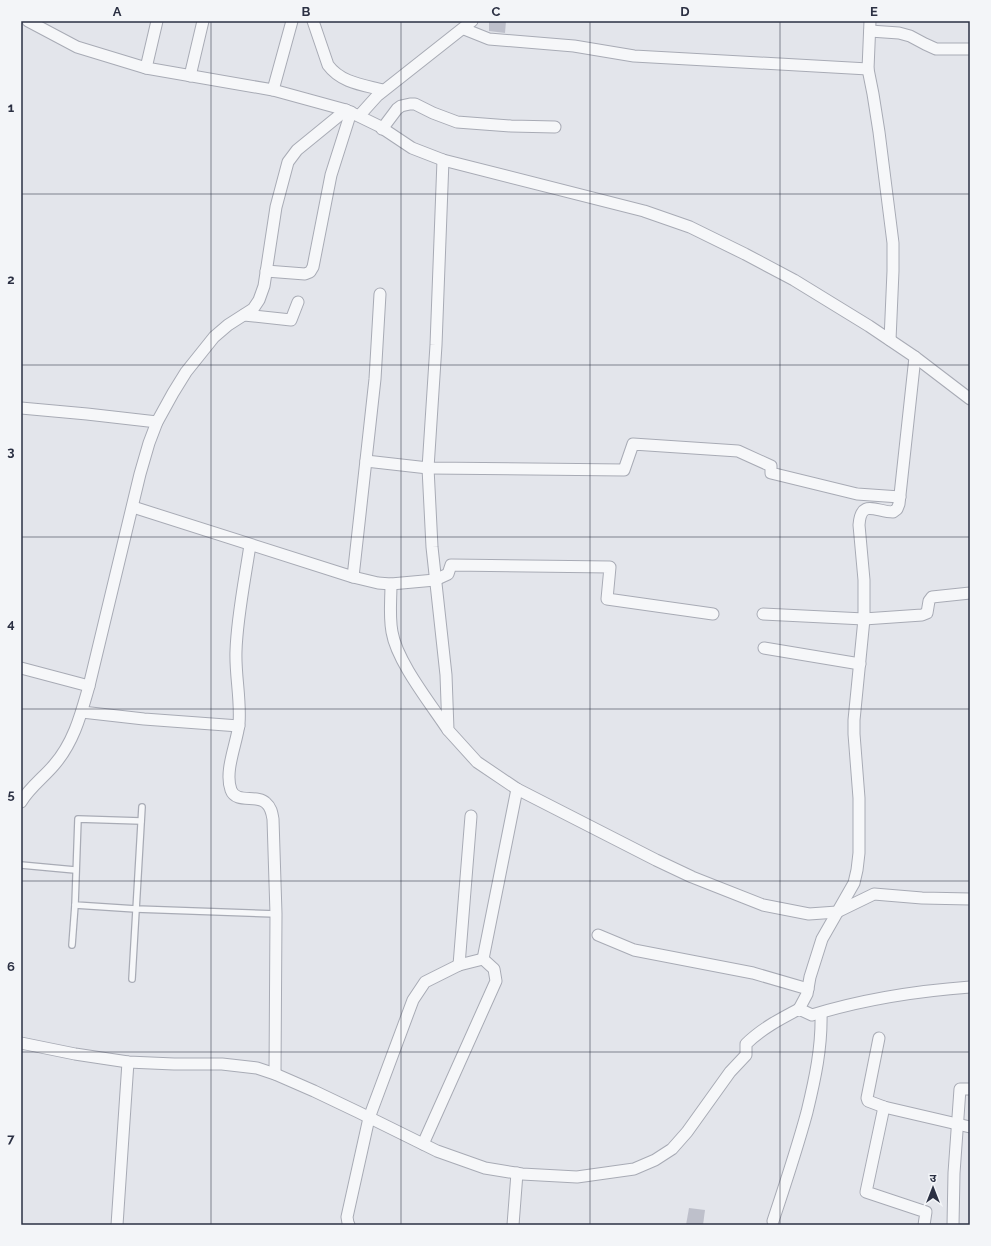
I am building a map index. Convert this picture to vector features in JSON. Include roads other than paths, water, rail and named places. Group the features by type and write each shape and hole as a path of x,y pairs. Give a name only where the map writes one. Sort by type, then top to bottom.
{"street":[{"path":"28,21 77,47 146,68 273,90 352,113 382,129 412,148 443,160 644,211 690,227 794,280 890,340 970,399"},
{"path":"146,68 157,21"},
{"path":"190,76 203,21"},
{"path":"273,90 292,21"},
{"path":"313,21 328,66 331,70 338,76 348,81 383,90"},
{"path":"21,802 65,751 82,712 132,507 157,422 180,383 214,337 228,325 253,309 259,300 264,286 276,207 288,162 296,150 369,103 383,90 464,29 472,21"},
{"path":"890,340 893,271 892,242 879,132 868,69 870,26 910,36 936,49 970,49"},
{"path":"464,29 489,39 574,46 634,56 868,69"},
{"path":"382,129 397,109 401,106 410,104 415,104 433,114 457,122 511,126 555,127"},
{"path":"266,271 305,274 310,272 313,267 331,175 352,113"},
{"path":"443,160 436,344 428,468 432,547 445,668 448,730"},
{"path":"353,577 374,379 380,294"},
{"path":"244,315 291,320 298,302"},
{"path":"21,1043 75,1054 128,1062 222,1064 256,1068 275,1074 437,1151 485,1168 517,1173 577,1177 634,1169 655,1160 672,1149 687,1132 730,1072 746,1055 746,1044 774,1022 799,1009 807,994 816,956 822,939 854,883 859,853 859,798 854,720 864,619 864,580 859,525 860,516 862,511 870,508 888,512 893,512 898,509 915,357"},
{"path":"21,408 157,422"},
{"path":"366,461 428,468 624,470 633,444 738,451 771,466 771,473 858,494 900,497"},
{"path":"132,507 353,577 378,583 391,584 435,580 448,574 452,565 610,567 607,599 714,614"},
{"path":"250,545 236,650 240,710 239,726 231,763 230,784 234,795 239,797 258,798 266,802 271,809 275,829 275,1074"},
{"path":"391,584 392,633 396,647 410,673 448,730 477,762 518,789 656,860 732,894 763,905 809,914 837,912 874,894 922,898 970,899"},
{"path":"763,614 864,619 925,614 928,611 929,601 932,597 970,593"},
{"path":"764,648 860,664"},
{"path":"21,668 89,686"},
{"path":"82,712 144,719 239,726"},
{"path":"484,959 518,789"},
{"path":"459,965 471,816"},
{"path":"598,935 634,950 753,973 808,989"},
{"path":"349,1225 347,1217 369,1118 413,1000 426,982 459,965 484,959"},
{"path":"423,1144 496,981 494,969 484,959"},
{"path":"799,1009 812,1015 837,1007 876,999 927,990 970,986"},
{"path":"773,1221 790,1172 815,1079 820,1046 821,1012"},
{"path":"879,1038 867,1100 884,1107 970,1127"},
{"path":"117,1225 128,1062"},
{"path":"953,1225 954,1173 960,1088 970,1088"},
{"path":"884,1107 866,1192 926,1212 924,1225"},
{"path":"513,1225 517,1173"}],"lane":[{"path":"132,979 142,807"},
{"path":"72,945 78,819 141,821"},
{"path":"21,865 75,870"},
{"path":"75,905 136,909 276,914"}]}
